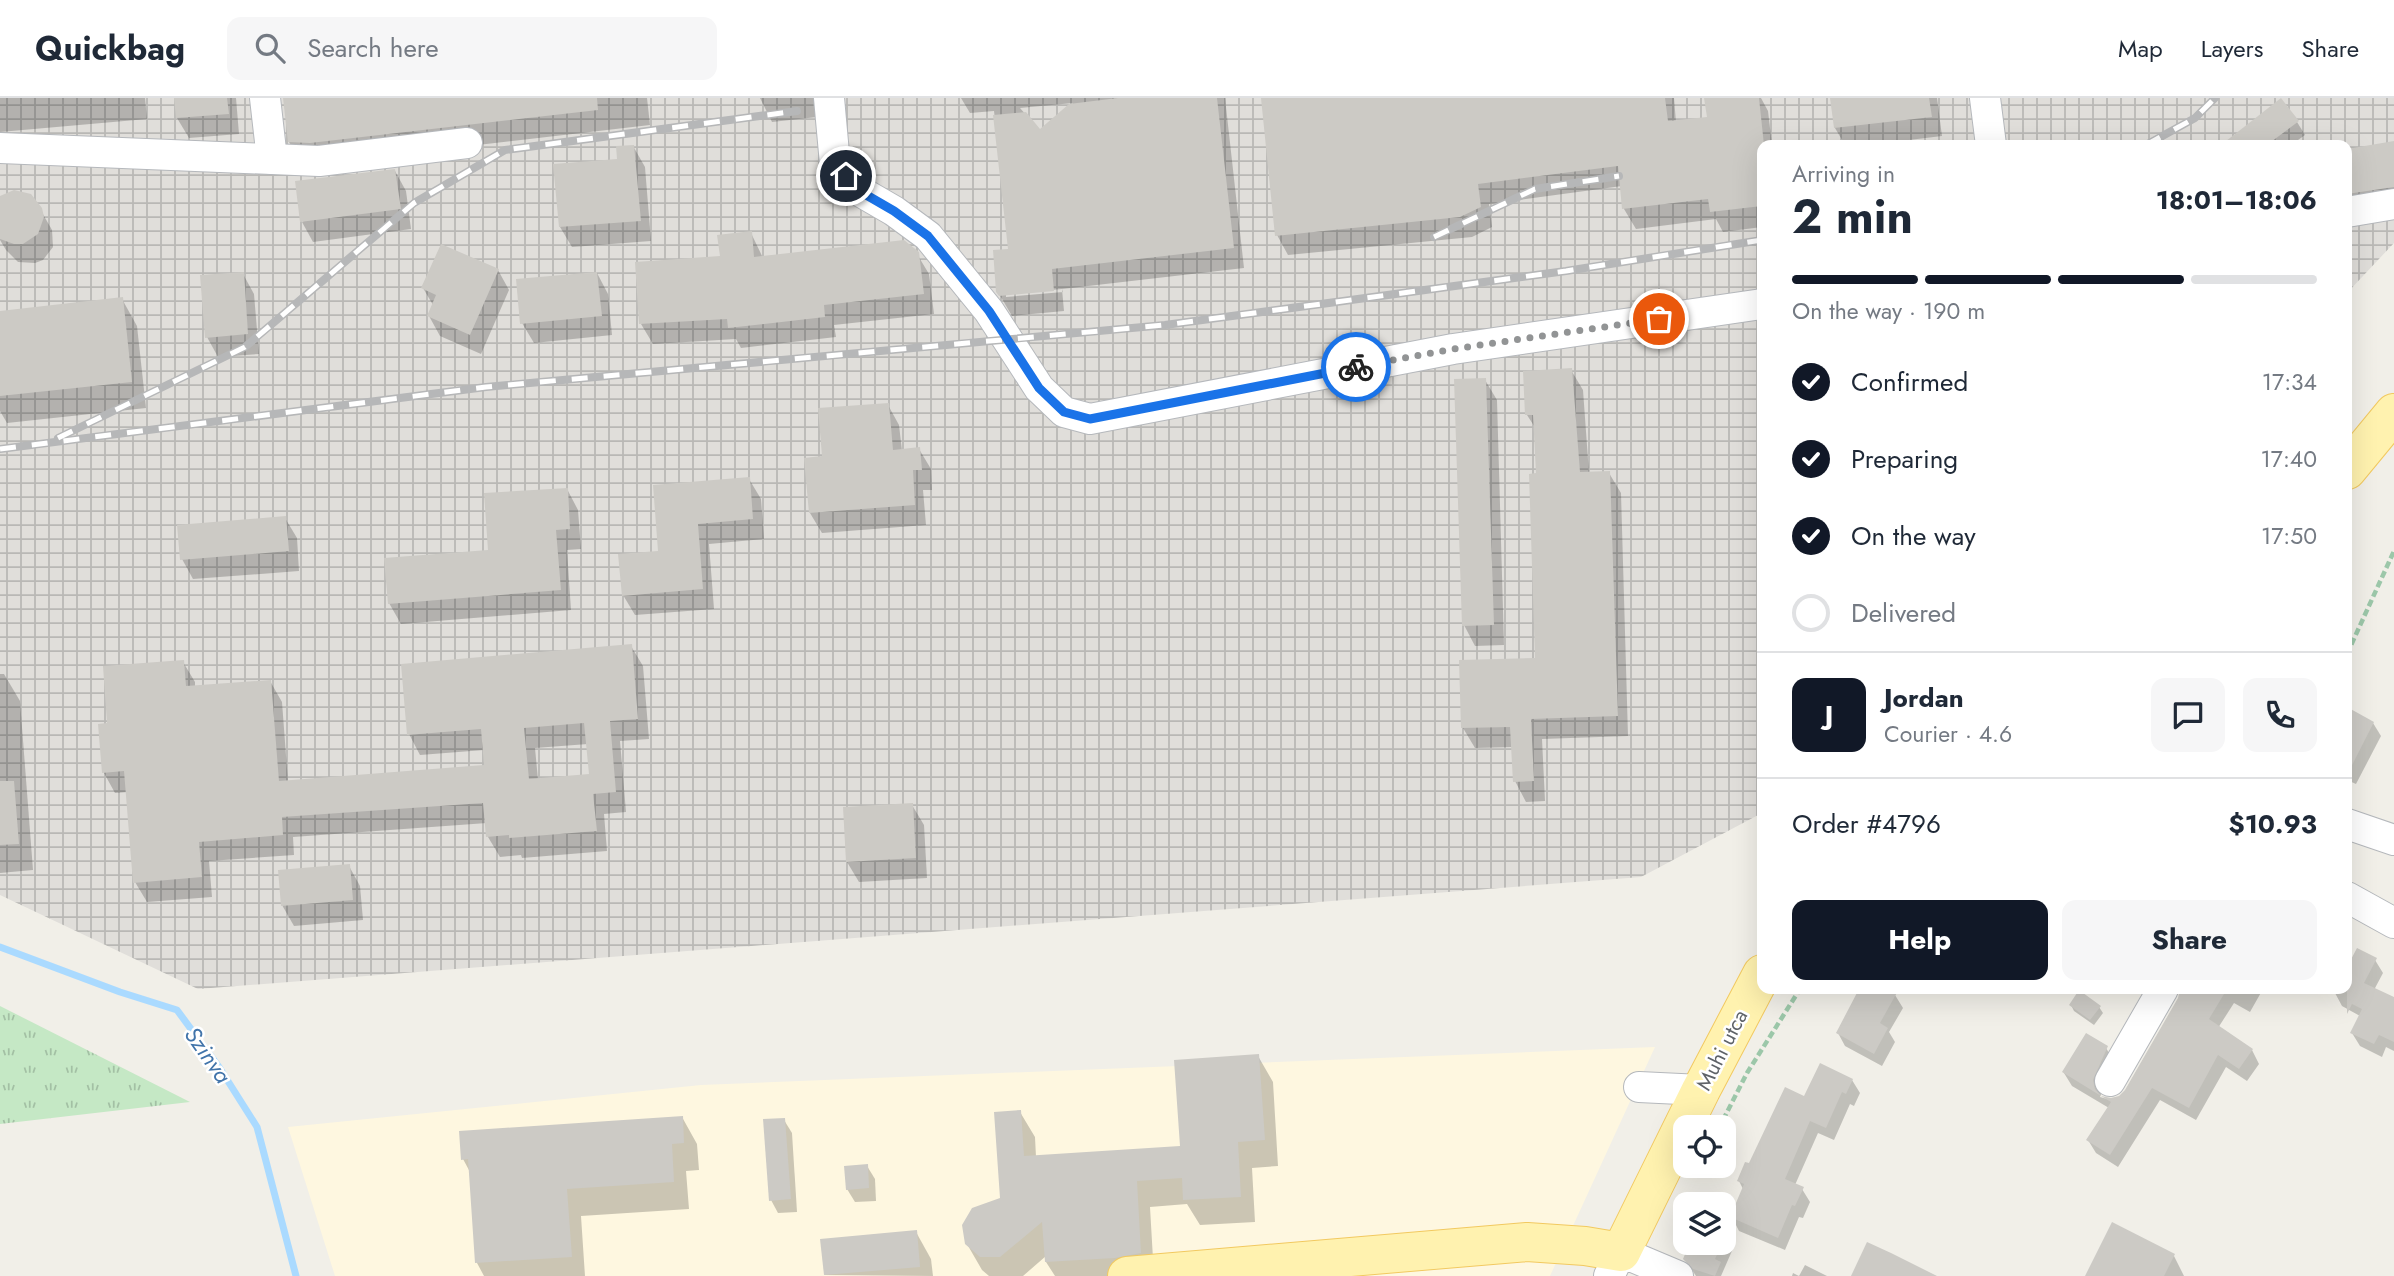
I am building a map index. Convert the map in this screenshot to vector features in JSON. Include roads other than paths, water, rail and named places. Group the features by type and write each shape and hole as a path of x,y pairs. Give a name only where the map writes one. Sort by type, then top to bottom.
{"main road":[{"path":"2352,464 2394,413"},
{"name":"Muhi utca","path":"1615,1264 1701,1090 1757,984"},
{"path":"1127,1276 1527,1242 1585,1246 1615,1264"}],"street":[{"path":"265,98 272,159"},
{"path":"829,98 835,164 856,189 894,211 928,236 989,311 1039,388 1064,412 1090,419 1453,349 1757,305"},
{"path":"1985,98 1990,140"},
{"path":"0,148 319,161 467,143"},
{"path":"2352,211 2394,204"},
{"path":"2352,826 2394,840"},
{"path":"2352,900 2394,923"},
{"path":"2110,1080 2160,994"},
{"path":"1639,1087 1701,1090"},
{"path":"1615,1264 1678,1276"}],"waterway":[{"name":"Szinva","path":"0,947 120,992 177,1010 219,1067 257,1127 296,1276"}],"railway":[{"path":"2155,140 2195,118 2215,98"},
{"path":"58,438 245,347 414,203 505,150 797,111"},
{"path":"1434,237 1535,189 1619,176"},
{"path":"0,449 486,387 1165,325 1566,271 1757,241"}]}
